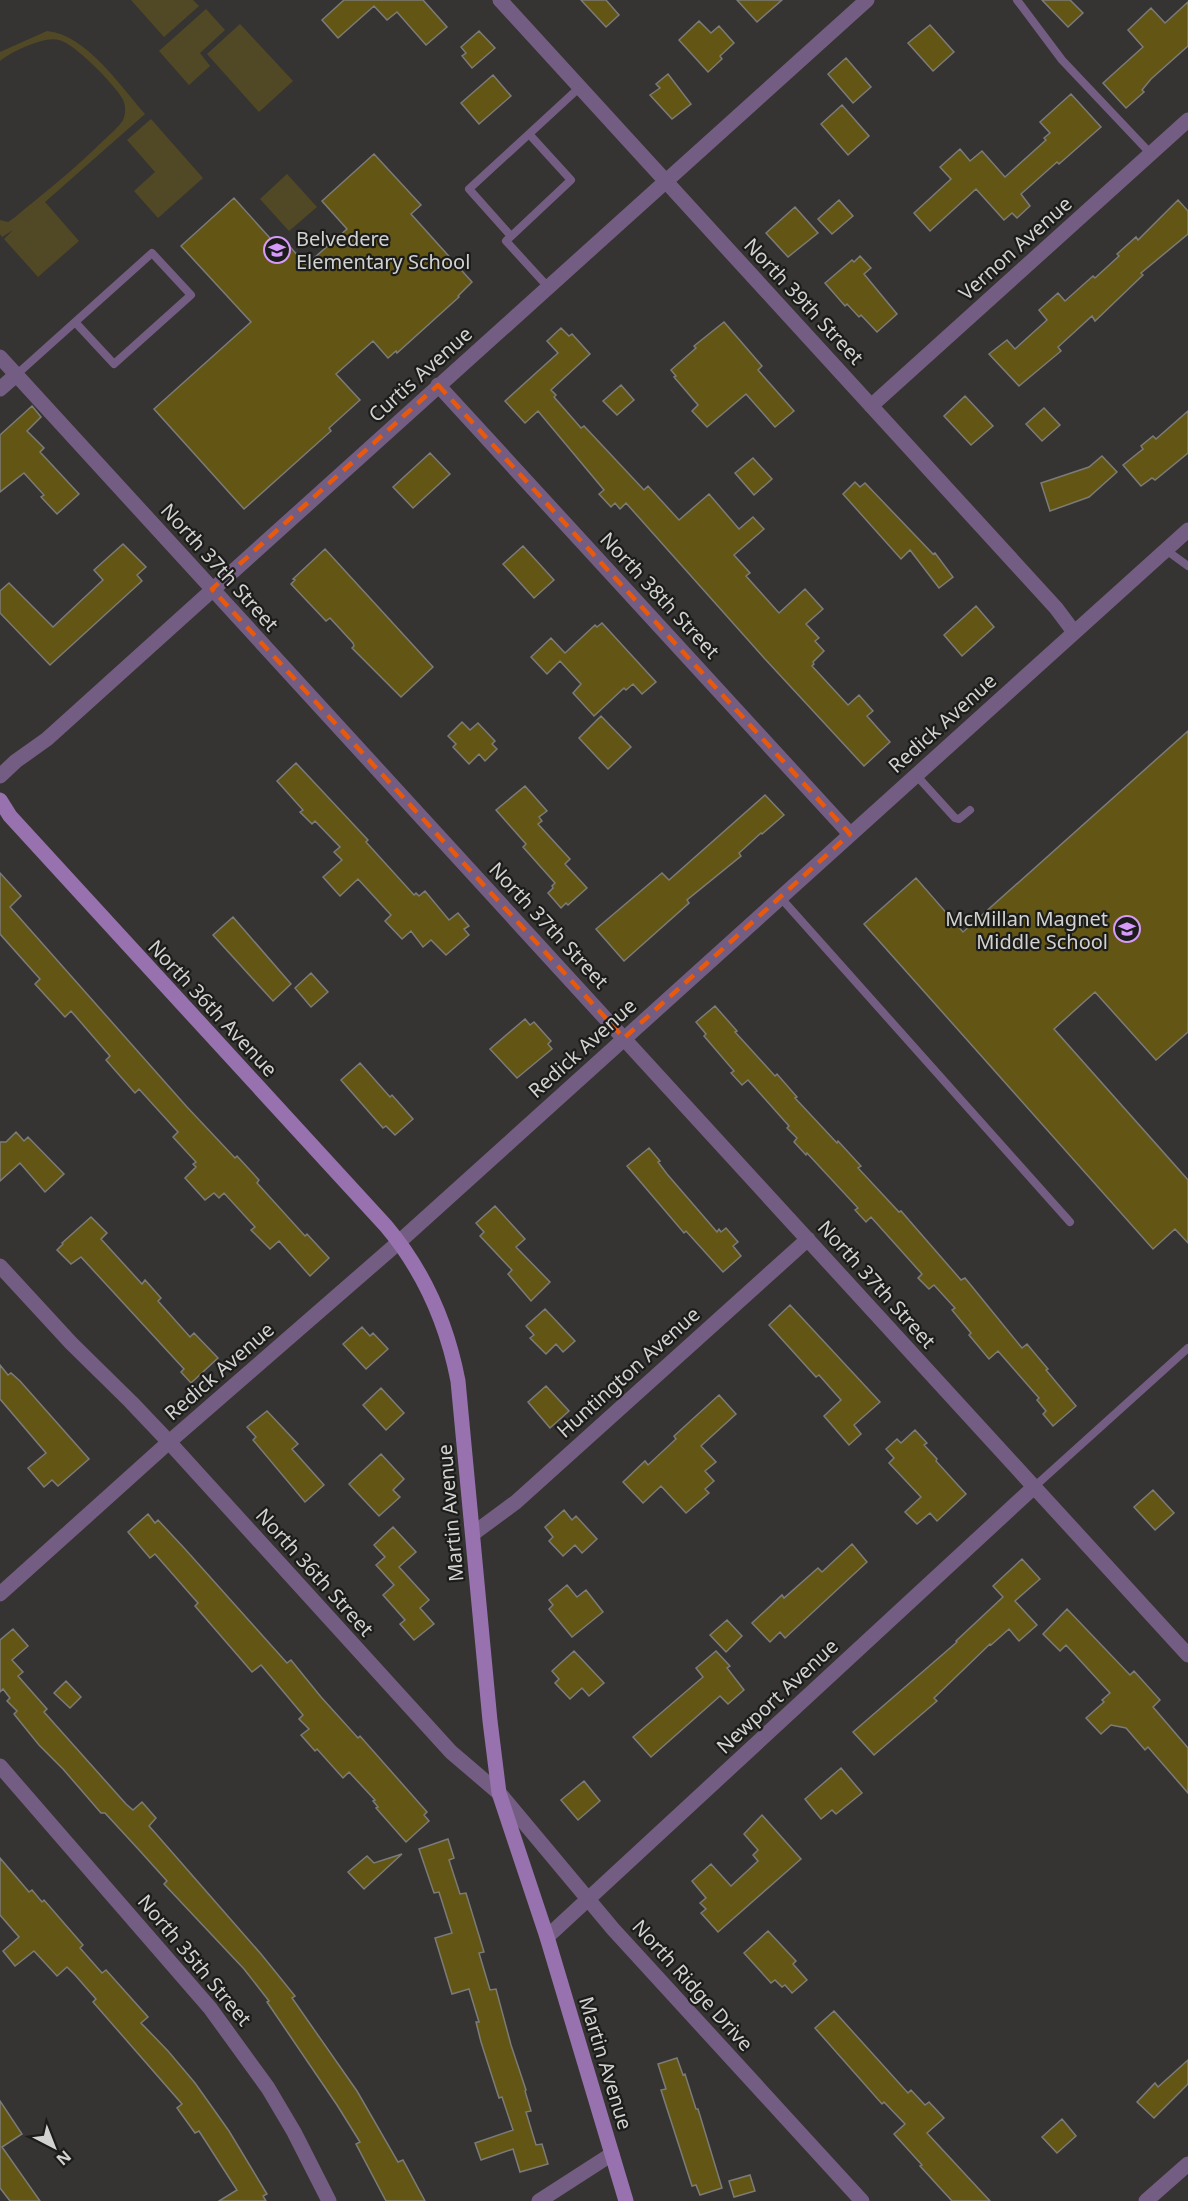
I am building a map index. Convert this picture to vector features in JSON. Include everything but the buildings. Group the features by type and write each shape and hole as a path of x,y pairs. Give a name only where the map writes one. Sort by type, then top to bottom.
{"main road":[{"name":"North 36th Avenue","path":"0,800 10,816 98,914 399,1242"},
{"name":"Martin Avenue","path":"399,1242 425,1282 443,1326 458,1381 490,1721 499,1793"},
{"path":"499,1793 547,1937"},
{"name":"Martin Avenue","path":"547,1937 626,2201"}],"street":[{"name":"North 39th Street","path":"500,0 1056,608 1074,632"},
{"name":"Curtis Avenue","path":"0,776 16,761 47,739 867,0"},
{"name":"Vernon Avenue","path":"871,406 1188,120"},
{"name":"North 37th Street","path":"0,357 1188,1655"},
{"path":"0,389 16,375"},
{"name":"North 38th Street","path":"438,385 850,834"},
{"name":"Redick Avenue","path":"0,1594 169,1442 399,1242 1188,530"},
{"name":"Huntington Avenue","path":"474,1533 516,1502 808,1239"},
{"name":"North 36th Street","path":"0,1266 71,1344 169,1442 451,1752 499,1793"},
{"name":"Newport Avenue","path":"547,1937 1034,1487"},
{"name":"North 35th Street","path":"0,1766 229,2032 284,2114 329,2201"},
{"name":"North Ridge Drive","path":"499,1793 587,1900 862,2201"},
{"path":"539,2201 612,2154"},
{"path":"1146,2201 1188,2164"}],"lane":[{"path":"1017,0 1062,60 1151,154"},
{"path":"511,236 469,189 580,87"},
{"path":"529,134 571,180 506,241 548,287"},
{"path":"16,375 152,252 190,295 114,364 75,322"},
{"path":"1166,549 1188,566"},
{"path":"916,775 955,818 959,819 970,810"},
{"path":"780,897 1070,1222"},
{"path":"1034,1487 1188,1348"}],"highlighted area":[{"path":"438,385 850,834 624,1038 212,589"}],"shaded area":[{"path":"131,0 193,0 199,6 164,37"},
{"path":"206,9 225,30 200,53 210,66 189,85 159,51"},
{"path":"240,24 293,81 259,112 207,54"},
{"path":"47,31 76,42 89,52 114,76 145,114 45,202 79,241 38,277 4,239 13,230 2,237 0,234 0,220 8,222 14,218 71,170 117,128 125,112 122,98 103,74 74,48 59,40 45,40 20,49 0,61 0,52"},
{"path":"151,119 203,178 158,218 134,191 155,172 127,140"},
{"path":"287,174 317,207 289,231 260,199"}],"place":[{"name":"Belvedere Elementary School","path":"277,250"},
{"name":"McMillan Magnet Middle School","path":"1127,929"}]}
